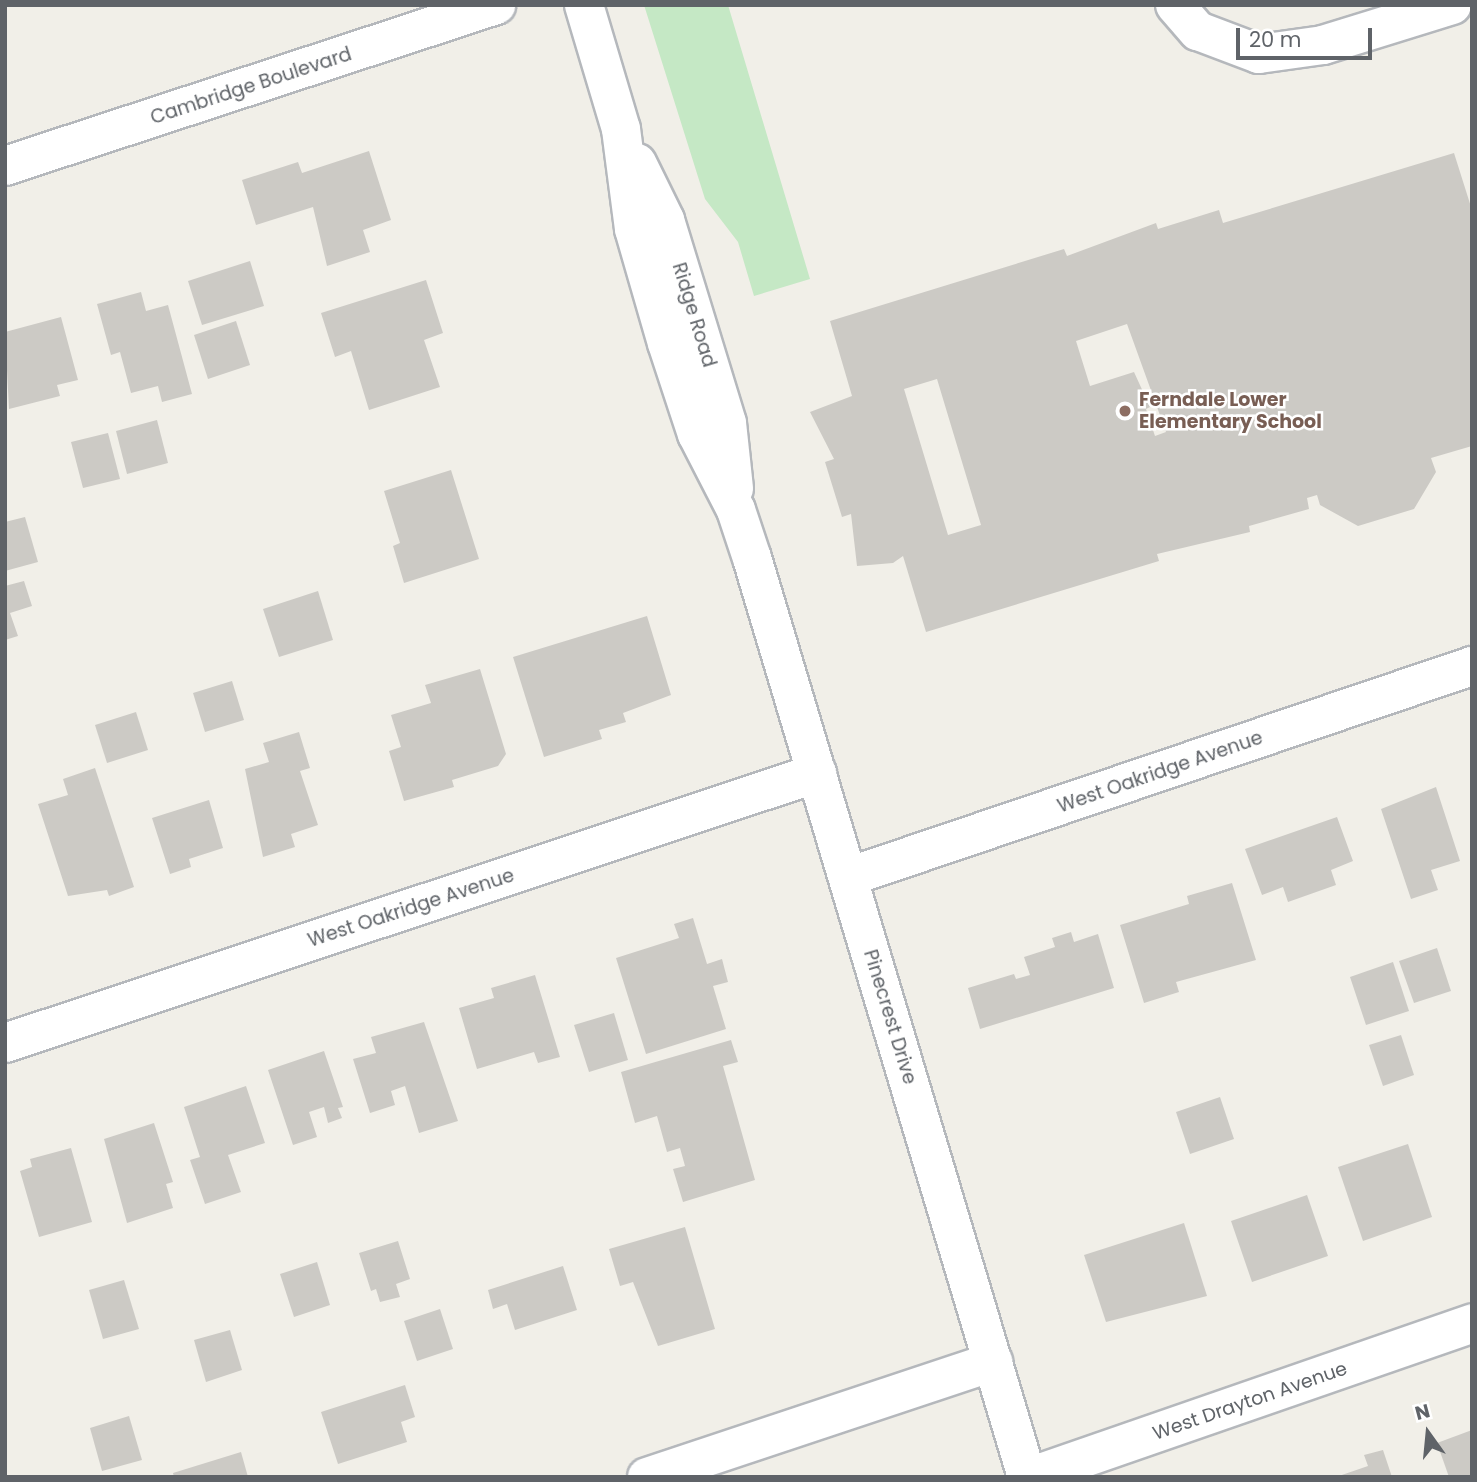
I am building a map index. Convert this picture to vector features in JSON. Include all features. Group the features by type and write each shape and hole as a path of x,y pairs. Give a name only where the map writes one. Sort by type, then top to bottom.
{"street":[{"name":"Cambridge Boulevard","path":"5,166 496,5"},
{"name":"Ridge Road","path":"584,5 621,129 634,229 667,343 697,434 736,510 751,558"},
{"path":"1175,5 1198,31 1259,54 1323,45 1452,5"},
{"name":"Pinecrest Drive","path":"751,558 1028,1477"},
{"name":"West Oakridge Avenue","path":"848,877 1472,666"},
{"name":"West Oakridge Avenue","path":"5,1043 817,773"},
{"name":"West Drayton Avenue","path":"1028,1477 1472,1324"},
{"path":"647,1477 993,1362"}],"green space":[{"path":"644,5 728,5 810,279 754,296 738,242 705,199"}],"building":[{"path":"369,151 391,220 363,230 370,252 327,266 313,207 256,225 242,180 298,162 302,173"},
{"path":"1454,153 1472,210 1472,446 1431,458 1436,472 1414,509 1358,526 1320,505 1317,495 1307,498 1309,509 1249,526 1250,532 1157,554 1159,561 926,632 903,556 893,563 857,566 851,514 842,517 825,462 834,459 810,412 852,396 830,321 1064,249 1067,256 1156,223 1158,229 1219,210 1223,223","holes":["1127,324 1166,432 1155,436 1146,409 1150,407 1134,372 1090,386 1076,341","937,379 981,525 948,535 904,389"]},
{"path":"250,261 264,306 202,325 188,281"},
{"path":"426,280 443,333 424,340 440,387 369,410 351,351 335,357 321,313"},
{"path":"141,292 146,311 168,305 192,394 162,402 158,386 131,393 120,352 111,355 97,304"},
{"path":"61,317 78,380 57,385 60,396 9,409 5,332"},
{"path":"236,321 250,365 208,379 194,335"},
{"path":"157,420 168,463 127,474 116,431"},
{"path":"108,433 120,479 83,488 71,442"},
{"path":"451,470 479,559 404,583 393,546 400,543 384,491"},
{"path":"25,517 38,562 5,571 5,522"},
{"path":"24,581 32,606 10,613 18,636 5,640 5,586"},
{"path":"318,591 333,640 279,657 263,609"},
{"path":"647,616 671,695 623,713 626,722 599,730 602,739 544,757 513,657"},
{"path":"480,669 506,754 498,766 452,780 454,787 404,801 389,751 401,747 391,715 431,703 425,685"},
{"path":"232,681 244,720 205,732 193,693"},
{"path":"136,712 148,750 107,763 95,725"},
{"path":"299,732 310,768 300,771 318,825 291,834 295,847 263,857 245,769 269,762 263,743"},
{"path":"95,768 134,887 109,896 107,890 68,896 38,804 68,795 63,779"},
{"path":"1436,787 1460,861 1431,870 1438,890 1411,899 1381,809"},
{"path":"209,800 223,848 189,859 191,867 170,874 152,818"},
{"path":"1337,817 1353,861 1331,870 1336,885 1288,902 1283,887 1262,895 1245,849"},
{"path":"1232,883 1256,960 1176,982 1179,992 1144,1003 1120,925 1189,904 1187,896"},
{"path":"693,918 707,964 722,959 728,982 713,986 726,1029 646,1054 616,958 679,938 674,924"},
{"path":"1071,932 1074,942 1098,934 1114,988 980,1029 968,988 1014,974 1016,979 1030,975 1024,957 1055,947 1052,938"},
{"path":"1437,948 1451,991 1414,1003 1399,961"},
{"path":"1393,962 1409,1011 1366,1025 1350,977"},
{"path":"535,975 560,1057 538,1063 534,1052 477,1069 459,1008 494,998 491,988"},
{"path":"614,1013 628,1060 589,1072 574,1025"},
{"path":"424,1022 458,1121 419,1133 405,1086 391,1091 395,1105 370,1113 353,1059 376,1053 371,1037"},
{"path":"1401,1035 1414,1075 1383,1086 1369,1045"},
{"path":"731,1040 738,1062 723,1066 755,1180 683,1202 673,1169 685,1166 680,1148 667,1152 657,1116 635,1123 621,1072"},
{"path":"324,1051 343,1107 338,1108 342,1118 328,1123 324,1107 309,1112 317,1137 293,1145 268,1070"},
{"path":"246,1086 265,1143 228,1155 241,1192 205,1204 190,1160 200,1157 184,1107"},
{"path":"1220,1097 1234,1139 1190,1154 1176,1112"},
{"path":"154,1123 173,1182 166,1184 173,1208 127,1223 104,1139"},
{"path":"1408,1144 1432,1217 1363,1241 1338,1167"},
{"path":"71,1148 92,1222 39,1237 20,1171 32,1167 30,1159"},
{"path":"1307,1195 1328,1256 1252,1282 1231,1221"},
{"path":"1184,1223 1207,1296 1106,1322 1084,1255"},
{"path":"685,1227 715,1329 658,1346 633,1282 620,1286 609,1249"},
{"path":"398,1241 410,1279 396,1284 400,1297 380,1302 376,1289 371,1291 359,1253"},
{"path":"317,1262 330,1305 294,1317 280,1274"},
{"path":"563,1266 577,1310 515,1330 507,1304 493,1309 488,1290"},
{"path":"124,1280 139,1329 103,1339 89,1290"},
{"path":"440,1309 453,1349 417,1361 404,1321"},
{"path":"230,1330 242,1370 206,1382 194,1340"},
{"path":"405,1385 415,1417 401,1422 407,1442 338,1464 321,1412"},
{"path":"129,1416 142,1460 102,1471 90,1428"},
{"path":"1472,1430 1472,1477 1449,1477 1437,1443"},
{"path":"1383,1450 1392,1477 1336,1477 1368,1466 1364,1455"},
{"path":"241,1452 248,1477 174,1477 173,1473"}],"place":[{"name":"Ferndale Lower Elementary School","path":"1125,411"}]}
